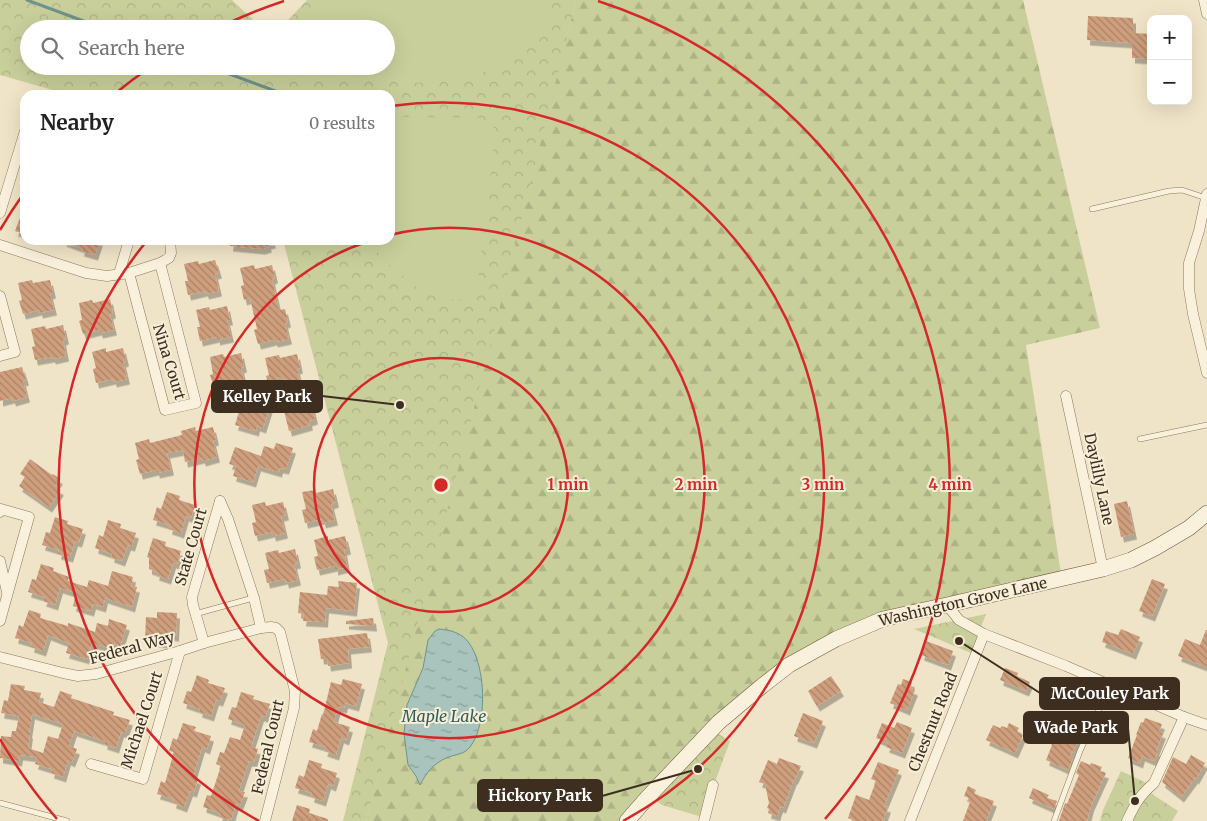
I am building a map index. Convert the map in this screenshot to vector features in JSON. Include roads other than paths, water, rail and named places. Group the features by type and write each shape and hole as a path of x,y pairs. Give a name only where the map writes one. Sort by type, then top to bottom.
{"street":[{"path":"1204,0 1207,14"},
{"path":"0,213 20,147"},
{"path":"1206,196 1203,232 1189,263 1189,289 1207,373"},
{"path":"0,245 86,273 107,276 160,263 169,258 172,253 171,245"},
{"path":"124,273 128,245"},
{"name":"Nina Court","path":"124,273 165,410 196,402 160,263"},
{"path":"0,296 15,352 0,356"},
{"name":"Daylilly Lane","path":"1066,396 1103,569"},
{"name":"State Court","path":"204,643 192,597 220,501 266,627"},
{"path":"0,512 1,509 29,517 0,621"},
{"name":"Washington Grove Lane","path":"628,821 647,798 719,722 789,665 836,639 883,619 948,606 1103,569 1131,560 1189,528 1207,513"},
{"path":"0,561 8,593"},
{"path":"948,606 959,620 984,634 1207,725"},
{"name":"Federal Way","path":"0,657 78,676 96,674 266,627"},
{"name":"Federal Court","path":"265,821 294,708 295,691 280,632 276,628 266,627"},
{"name":"Chestnut Road","path":"910,821 984,634"},
{"name":"Michael Court","path":"91,764 142,779 180,651"},
{"path":"1127,821 1136,802 1154,783 1184,717"},
{"path":"704,821 713,785"}],"lane":[{"path":"1092,209 1169,191 1182,190 1206,196"},
{"path":"1140,439 1207,425"},
{"path":"195,614 254,598"},
{"path":"1054,821 1080,752 1110,685"},
{"path":"0,803 67,821"}],"water":[{"name":"Maple Lake","path":"439,629 460,634 475,653 482,680 482,710 476,737 468,750 437,763 420,785 408,765 404,733 407,705 423,668 428,640"}],"waterway":[{"path":"27,0 81,20"},
{"path":"232,75 273,90"}],"place":[{"name":"Kelley Park","path":"400,405"},
{"name":"McCouley Park","path":"959,641"},
{"name":"Hickory Park","path":"698,769"},
{"name":"Wade Park","path":"1135,801"}]}
